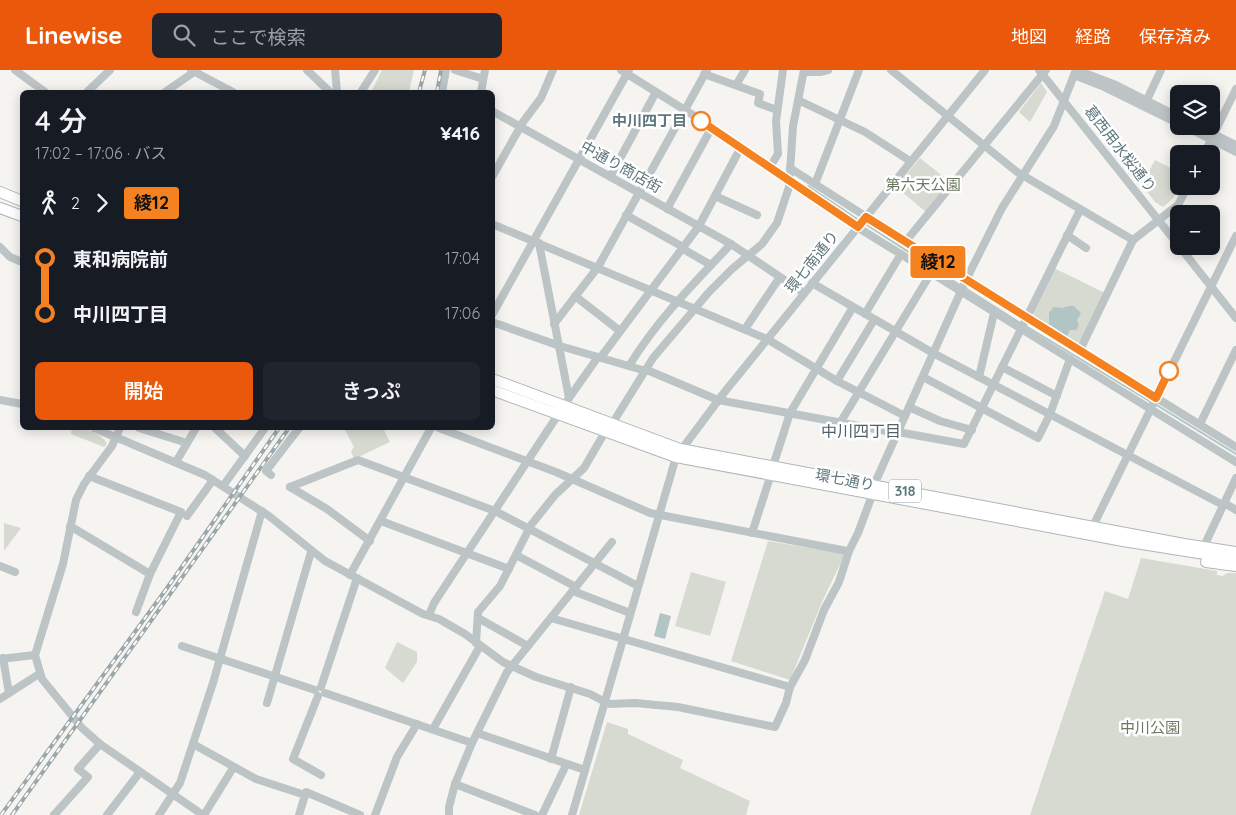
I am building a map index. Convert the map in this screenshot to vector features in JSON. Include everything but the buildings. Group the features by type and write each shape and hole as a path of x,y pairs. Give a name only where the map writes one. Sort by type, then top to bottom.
{"main road":[{"path":"0,192 20,200"},
{"path":"0,208 20,215"},
{"name":"環七通り","path":"495,380 567,402 609,428"},
{"name":"環七通り","path":"495,391 557,414 609,428 678,453 1236,559"},
{"name":"環七通り","path":"873,489 1093,526 1126,537"},
{"name":"318","path":"1126,537 1166,535 1236,546"},
{"name":"318","path":"1126,537 1162,555 1236,566"},
{"name":"環七通り","path":"1183,548 1236,552"}],"street":[{"path":"15,70 42,90"},
{"path":"90,90 110,70"},
{"path":"307,70 328,90"},
{"path":"336,70 337,90"},
{"path":"362,90 375,70"},
{"path":"442,90 446,70"},
{"path":"454,70 483,79"},
{"path":"481,90 485,70"},
{"path":"495,172 520,126 541,98 553,70"},
{"path":"736,85 745,70"},
{"path":"770,167 778,154 777,110 783,70"},
{"path":"433,729 478,644 478,612 500,586 529,530 544,508 584,468 653,358 695,308 732,269 762,244 777,223 786,200 798,100 804,71 820,72 828,70"},
{"path":"815,184 860,70"},
{"name":"環七南通り","path":"678,453 718,400 985,70"},
{"path":"1145,104 1161,70"},
{"path":"168,90 194,71 228,90"},
{"path":"495,310 536,242 626,71 858,227 1236,462"},
{"path":"896,71 947,116 1021,175 1133,240"},
{"path":"906,241 984,146 1042,71"},
{"name":"葛西用水桜通り","path":"1042,71 1170,235"},
{"path":"554,324 598,267 705,72 760,94 758,103 777,110"},
{"path":"98,430 176,462 213,480 262,511 311,552 353,576 444,622 512,666 536,677 572,687 605,703 678,708 772,727 776,724 786,703 790,687 806,660 822,616 839,582 873,489 960,291 1002,208 1021,175 1054,126 1076,72 1170,114"},
{"path":"1208,145 1236,89"},
{"path":"610,177 656,92"},
{"path":"798,100 865,132 910,161"},
{"path":"1145,104 1170,119"},
{"name":"中通り商店街","path":"495,113 699,226 804,293"},
{"path":"668,209 712,128"},
{"path":"1207,135 1236,145"},
{"path":"1209,135 1236,152"},
{"path":"429,615 434,603 557,414 699,226 741,147"},
{"path":"790,168 1236,448"},
{"path":"1080,350 1133,240 1178,206 1184,195"},
{"path":"715,196 757,215"},
{"path":"495,323 560,346 646,371 718,400 964,444 1080,210"},
{"path":"626,215 712,265"},
{"path":"495,225 652,289 767,339 837,381 905,416"},
{"path":"1067,235 1086,248"},
{"path":"1093,526 1236,236"},
{"path":"536,242 560,346 567,402"},
{"path":"629,366 677,300 733,246"},
{"path":"0,247 10,257 20,261"},
{"path":"865,314 901,254"},
{"name":"葛西用水桜通り","path":"1186,255 1236,318"},
{"path":"840,423 931,273"},
{"path":"745,329 780,277"},
{"path":"812,283 933,353 1236,510"},
{"path":"575,296 620,331"},
{"path":"752,533 790,413 853,307"},
{"path":"979,377 994,312"},
{"path":"837,381 874,320"},
{"path":"1200,424 1236,350"},
{"path":"923,377 1038,438 1050,414 1070,359"},
{"path":"1002,367 1057,396"},
{"path":"0,400 20,404"},
{"path":"909,407 940,421 972,430"},
{"path":"119,430 116,438 89,476 76,500 63,564 35,654 39,674 68,712 100,744 204,815 234,768"},
{"path":"145,430 187,443"},
{"path":"176,462 195,430"},
{"path":"217,430 245,456"},
{"path":"223,486 264,430"},
{"path":"271,475 266,471 297,430"},
{"path":"321,775 293,759 320,692 353,576 430,430"},
{"path":"444,430 527,461 659,515 849,551"},
{"path":"572,815 678,453"},
{"path":"370,541 327,509 290,487 358,460 495,511 638,586"},
{"path":"89,476 186,514"},
{"path":"1206,542 1236,478"},
{"path":"136,612 150,574 186,514 213,480"},
{"path":"159,815 180,783 262,511"},
{"path":"381,521 509,569"},
{"path":"70,526 150,574"},
{"path":"449,815 449,807 455,784 476,733 512,666 612,542"},
{"path":"267,703 292,610 311,552"},
{"path":"516,555 574,589 630,613"},
{"path":"0,566 15,572"},
{"path":"478,618 528,646"},
{"path":"551,618 790,687"},
{"path":"182,646 472,743"},
{"path":"9,693 1,658 35,654"},
{"path":"0,699 39,674"},
{"path":"551,758 572,687"},
{"path":"375,815 397,757 417,724"},
{"path":"476,733 585,770"},
{"path":"54,815 88,777 78,769 100,744"},
{"path":"193,744 234,768 272,785 305,795 306,792 360,815"},
{"path":"542,815 566,765"},
{"path":"107,815 140,772"},
{"path":"455,784 535,815"},
{"path":"299,815 305,795"}],"green space":[{"path":"382,70 414,70 409,90 372,90"},
{"path":"1041,83 1047,92 1030,122 1019,112"},
{"name":"第六天公園","path":"920,158 950,182 926,212 896,187"},
{"path":"1155,160 1170,168 1170,195 1175,195 1163,207 1155,202 1142,185"},
{"path":"1054,268 1105,293 1080,342 1075,343 1034,316 1033,312"},
{"path":"72,430 85,430 101,437 107,444 104,447 71,434"},
{"path":"345,430 384,430 390,442 354,459 351,451 354,447"},
{"path":"4,523 21,528 4,551"},
{"path":"768,541 845,554 822,602 790,680 731,661"},
{"name":"中川公園","path":"1141,558 1217,571 1217,575 1223,576 1227,573 1236,573 1236,815 1030,815 1105,591 1128,599"},
{"path":"691,572 726,582 710,636 675,626"},
{"path":"397,642 417,652 417,662 403,683 385,668"},
{"path":"607,722 628,729 628,734 683,760 680,768 750,801 746,815 579,815"}],"shaded area":[{"path":"1074,306 1081,313 1077,320 1079,325 1076,330 1070,330 1067,336 1049,324 1049,312 1054,307 1062,308"},
{"path":"660,613 671,616 665,639 654,636"}],"waterway":[{"path":"808,186 860,221"},
{"path":"864,223 961,286"},
{"path":"965,288 1020,323"},
{"path":"1024,325 1151,402"},
{"path":"1155,404 1236,454"}],"railway":[{"path":"420,90 425,70"},
{"path":"437,90 441,70"},
{"path":"1,815 167,588 278,430"},
{"path":"12,815 288,430"}],"bus line":[{"name":"綾12","path":"701,121 858,227 866,217 1156,398 1169,371"}],"place":[{"name":"中川四丁目","path":"701,121"}],"district":[{"name":"中川四丁目","path":"861,431"}]}
